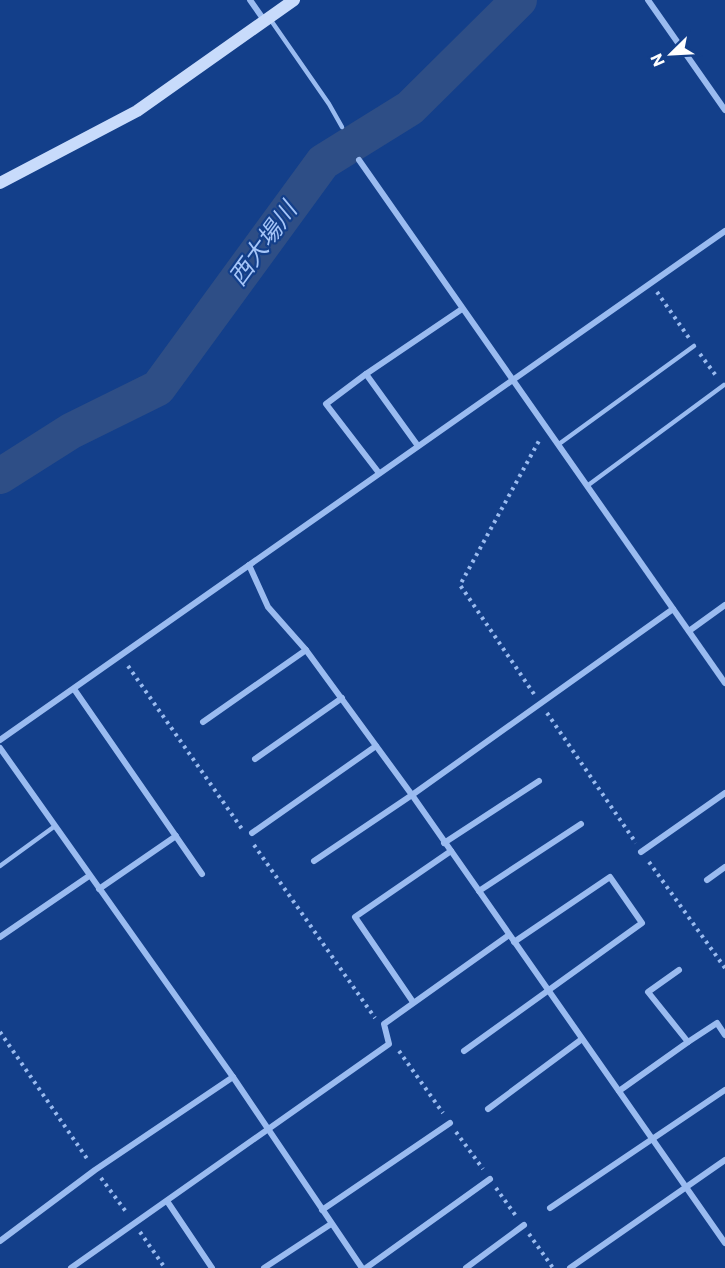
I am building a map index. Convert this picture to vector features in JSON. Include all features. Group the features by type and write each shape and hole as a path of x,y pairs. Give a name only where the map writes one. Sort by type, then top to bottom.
{"street":[{"path":"250,0 266,18"},
{"path":"0,183 137,111 294,0"},
{"path":"648,0 725,110"},
{"path":"359,160 725,683"},
{"path":"0,740 725,231"},
{"path":"379,473 326,404 462,309"},
{"path":"366,374 418,446"},
{"path":"249,565 268,607 306,650 412,795 724,1240"},
{"path":"689,631 725,605"},
{"path":"314,861 412,795 673,609"},
{"path":"203,722 306,650"},
{"path":"74,689 202,874"},
{"path":"255,759 342,698"},
{"path":"251,837 376,746"},
{"path":"0,748 233,1077 331,1224 364,1268 490,1179"},
{"path":"444,843 539,781"},
{"path":"641,852 725,793"},
{"path":"479,891 581,824"},
{"path":"99,889 176,836"},
{"path":"413,1002 355,917 451,851"},
{"path":"707,880 725,867"},
{"path":"0,937 89,876"},
{"path":"464,1051 642,922 610,877 514,942"},
{"path":"71,1268 389,1044 384,1024 508,935"},
{"path":"679,970 648,992 688,1042"},
{"path":"619,1091 717,1023 725,1035"},
{"path":"488,1108 582,1039"},
{"path":"0,1240 95,1170 233,1077"},
{"path":"550,1208 725,1090"},
{"path":"322,1210 450,1123"},
{"path":"570,1268 725,1160"},
{"path":"167,1201 212,1268"},
{"path":"264,1268 331,1224"},
{"path":"466,1268 524,1226"}],"lane":[{"path":"266,18 329,104 342,127"},
{"path":"559,444 694,346"},
{"path":"587,486 724,386"},
{"path":"0,866 55,826"}],"path":[{"path":"127,665 244,831"},
{"path":"251,837 381,1026"},
{"path":"0,1032 165,1268"},
{"path":"395,1045 553,1268"}],"waterway":[{"name":"西大場川","path":"0,476 71,431 158,388 323,162 410,108 519,0"}]}
